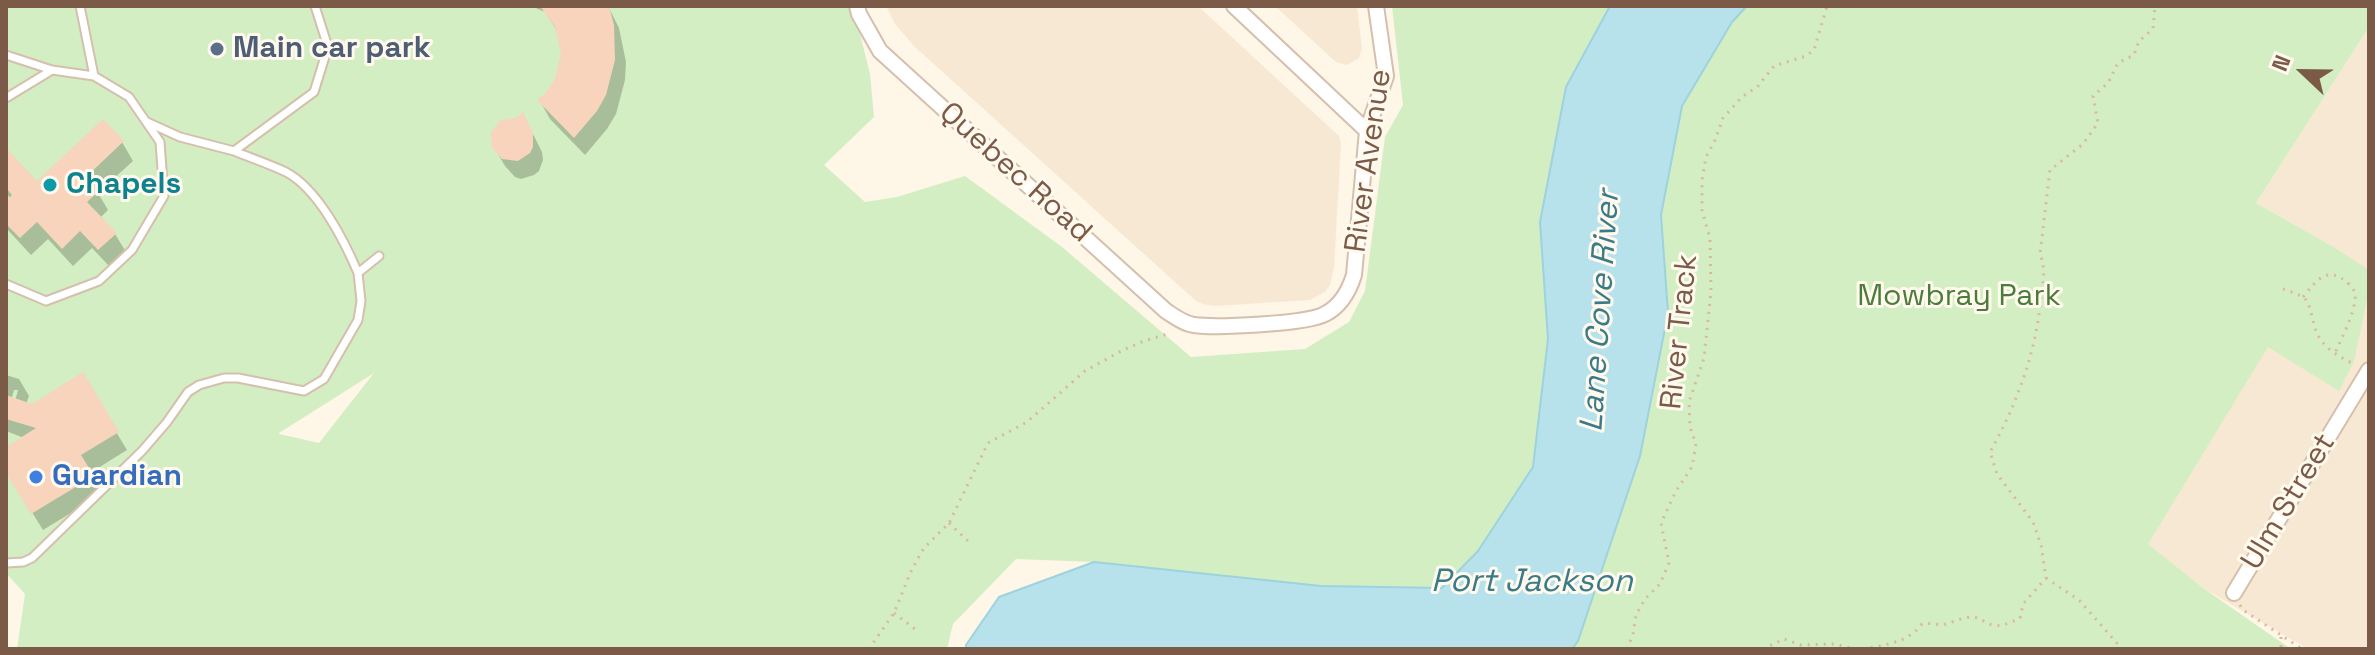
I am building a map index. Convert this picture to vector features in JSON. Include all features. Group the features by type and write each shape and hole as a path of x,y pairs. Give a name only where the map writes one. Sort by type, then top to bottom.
{"street":[{"name":"Quebec Road","path":"857,6 880,51 1166,311 1190,325"},
{"path":"1234,6 1367,131"},
{"name":"River Avenue","path":"1190,325 1221,326 1313,319 1324,315 1341,301 1351,284 1367,131 1386,76 1376,6"},
{"name":"Ulm Street","path":"2234,593 2365,368"}],"lane":[{"path":"80,6 94,76"},
{"path":"234,151 314,92 328,47 315,6"},
{"path":"6,55 52,70 94,76 129,97 160,142 164,196 132,250 99,281 46,301 6,284"},
{"path":"6,98 52,70"},
{"path":"6,563 32,558 142,451 188,392 199,385 224,378 304,391 324,379 358,320 361,301 358,273 321,202 289,174 234,151 180,137 145,121"},
{"path":"358,273 379,256"}],"path":[{"name":"River Track","path":"1627,649 1636,615 1645,599 1660,584 1669,563 1661,523 1692,467 1696,444 1690,427 1689,402 1704,358 1711,291 1709,229 1702,211 1706,157 1723,118 1742,97 1758,86 1774,66 1806,56 1814,50 1827,6"},
{"path":"2122,649 2079,600 2046,578 2041,545 2033,522 1997,474 1990,452 2004,427 2030,359 2040,315 2044,276 2040,254 2050,170 2083,144 2098,123 2093,96 2108,83 2118,63 2134,55 2139,41 2153,29 2155,6"},
{"path":"2303,297 2322,276 2333,274 2353,288 2355,298 2335,353"},
{"path":"2283,289 2303,297 2307,302 2323,343 2335,353 2365,368"},
{"path":"869,649 894,613 924,548 949,523 988,443 1027,422 1085,371 1126,349 1190,325"},
{"path":"949,523 970,543"},
{"path":"1863,649 1902,640 1915,634 1922,624 1931,622 1944,626 1963,619 1978,618 1987,624 1999,626 2010,623 2020,618 2023,604 2046,578"},
{"path":"2234,593 2243,610 2302,649"},
{"path":"894,613 915,629"},
{"path":"2281,636 2281,649"},
{"path":"1763,649 1784,639 1801,645 1835,644 1854,649"}],"shaded area":[{"path":"886,6 1198,6 1339,136 1334,267 1330,285 1325,292 1310,300 1215,306 1196,301 914,46 895,24"},
{"path":"1275,6 1357,6 1362,49 1359,58 1347,65 1336,62"},
{"path":"2369,27 2369,649 2308,649 2203,588 2147,544 2330,245 2256,203"}],"green space":[{"path":"6,6 853,6 870,74 874,117 824,165 865,202 897,197 965,176 1062,247 1191,357 1305,349 1349,322 1365,291 1385,137 1403,105 1392,6 1610,6 1566,87 1540,222 1548,339 1533,467 1478,551 1442,588 1321,586 1094,562 1016,559 953,624 947,649 17,649 25,594 6,573","holes":["374,373 319,443 279,433"]},
{"name":"Mowbray Park","path":"1747,6 2369,6 2369,27 2256,203 2369,270 2369,290 2354,361 2339,391 2268,347 2148,544 2203,588 2291,649 1572,649 1578,641 1640,456 1668,313 1661,215 1682,106 1732,22"}],"water":[{"name":"Port Jackson","path":"1610,6 1747,6 1732,22 1682,106 1661,215 1668,313 1640,456 1578,641 1572,649 966,649 999,597 1094,562 1321,586 1442,588 1478,551 1533,467 1548,339 1540,222 1566,87"}],"building":[{"path":"540,6 609,6 614,25 615,60 606,95 574,138 537,100 555,79 561,53 555,27"},
{"path":"523,112 533,133 533,147 518,161 502,159 492,148 491,132 501,120 516,118"},
{"name":"Chapels","path":"103,119 124,141 86,177 99,191 87,202 117,233 98,250 80,231 62,249 37,222 20,238 6,224 6,201 12,195 6,188 6,148 37,181"},
{"path":"83,372 119,432 81,455 94,476 31,514 6,473 6,447 36,428 6,419 6,395 32,404"}],"place":[{"name":"Main car park","path":"217,49"},
{"name":"Chapels","path":"50,185"},
{"name":"Guardian","path":"36,477"}],"water label":[{"name":"Lane Cove River","path":"1601,311"}]}
